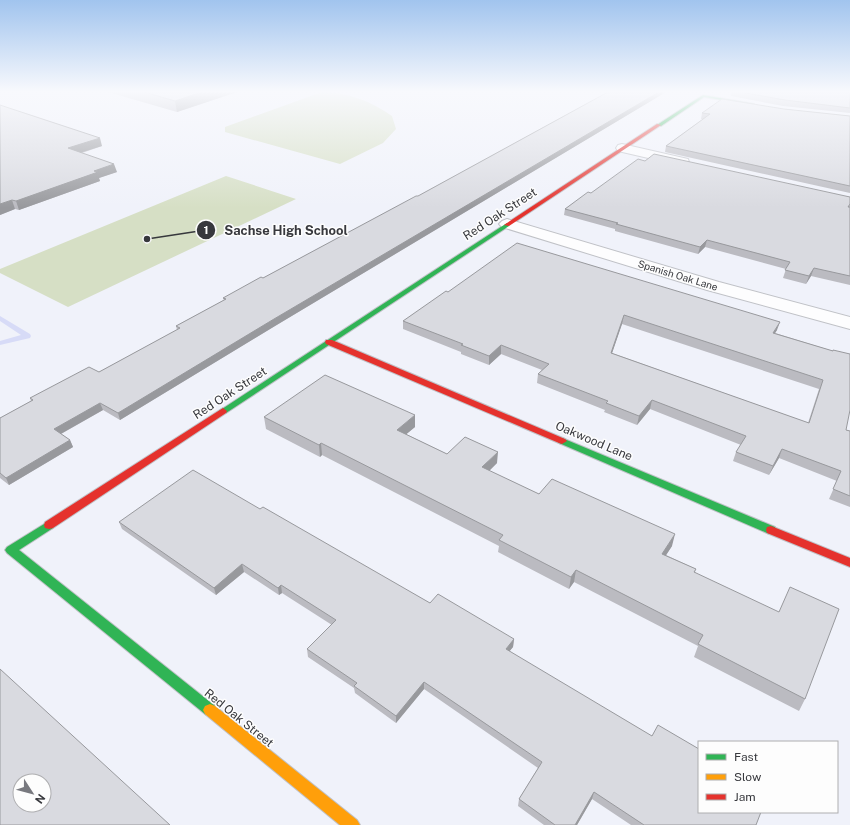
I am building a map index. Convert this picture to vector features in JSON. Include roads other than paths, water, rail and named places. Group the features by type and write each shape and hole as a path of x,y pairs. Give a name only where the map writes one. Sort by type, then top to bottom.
{"street":[{"name":"Red Oak Street","path":"352,825 11,550 649,130"},
{"path":"622,148 697,165"},
{"name":"Spanish Oak Lane","path":"507,224 714,286 850,323"},
{"name":"Oakwood Lane","path":"328,342 850,563"}],"waterway":[{"path":"0,318 27,336 0,343"}],"place":[{"name":"Sachse High School","path":"147,239"}]}
